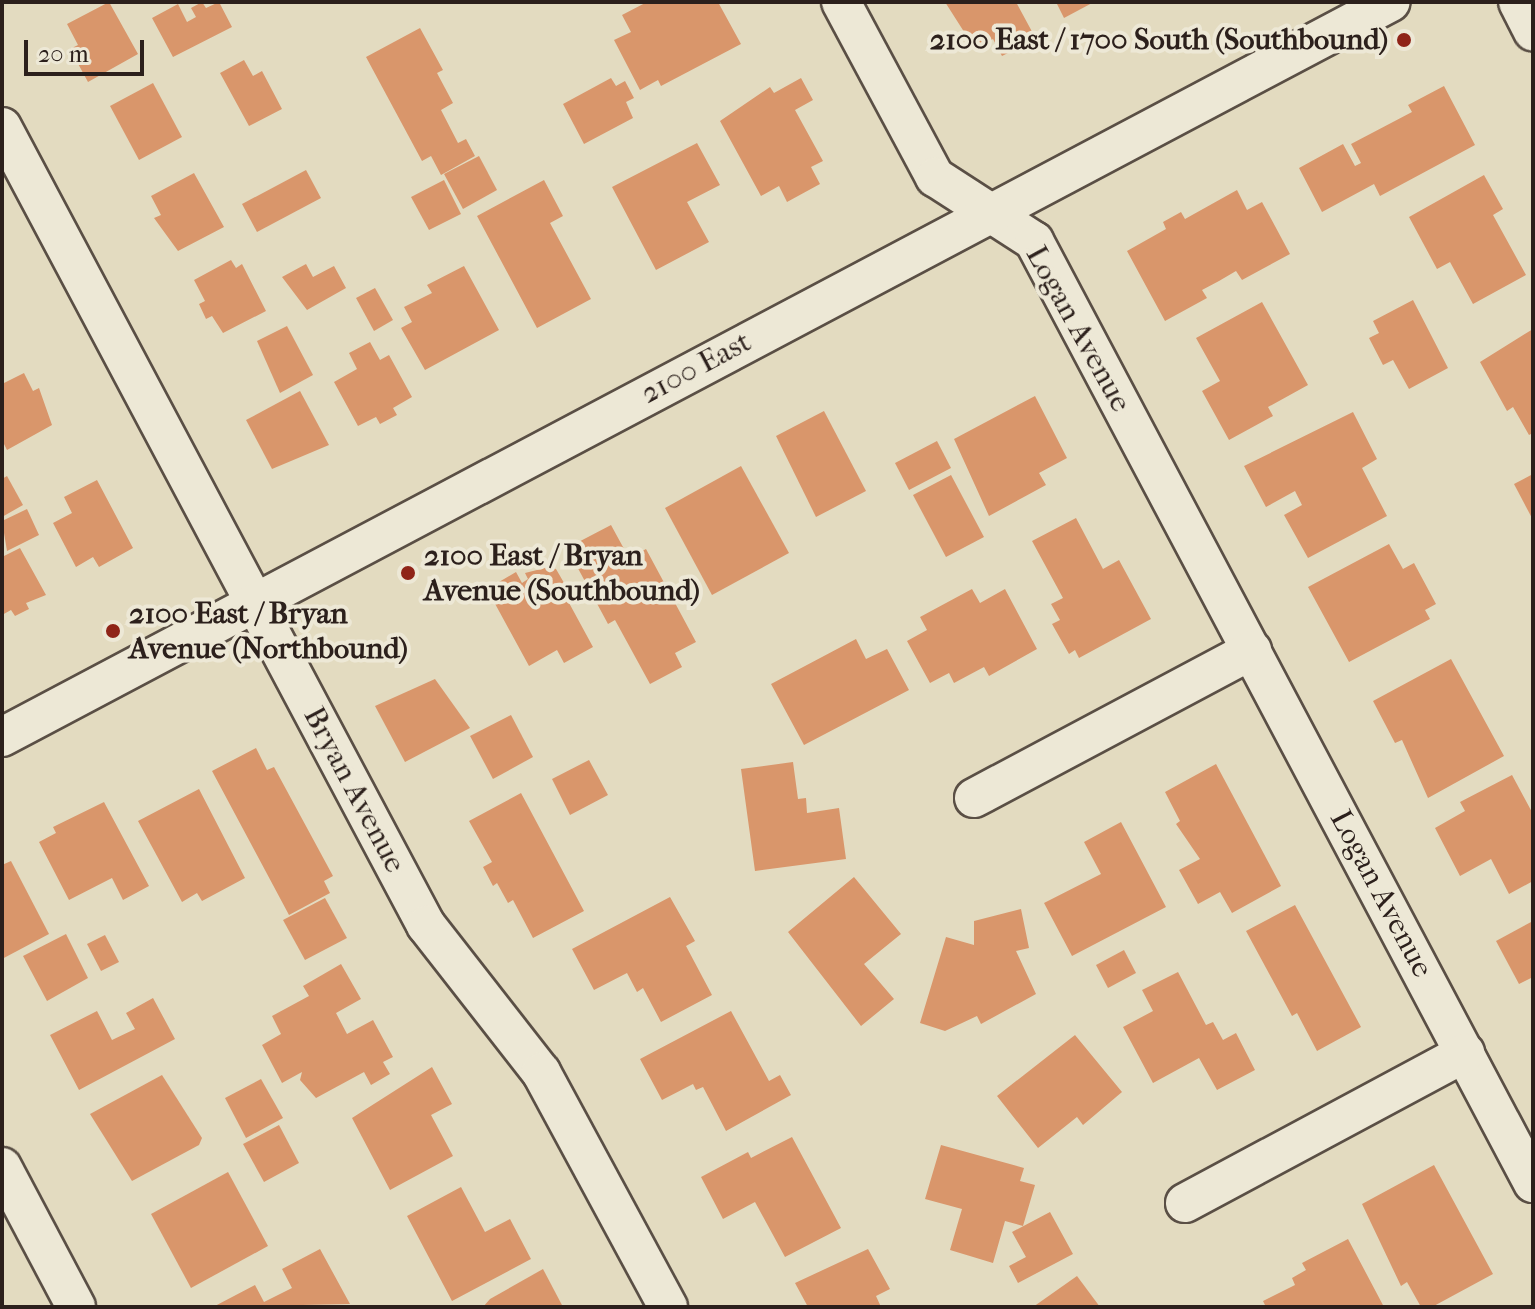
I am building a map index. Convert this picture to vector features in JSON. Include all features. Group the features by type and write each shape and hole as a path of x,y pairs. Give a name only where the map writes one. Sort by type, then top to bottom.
{"street":[{"name":"Logan Avenue","path":"841,2 935,177 986,213 1034,241 1533,1183"},
{"name":"2100 East","path":"2,737 986,213 1391,2"},
{"path":"1518,2 1533,31"},
{"name":"Bryan Avenue","path":"2,127 426,925 541,1072 668,1307"},
{"path":"974,798 1252,650"},
{"path":"1185,1203 1465,1053"},
{"path":"2,1167 76,1307"}],"building":[{"path":"109,2 138,54 88,82 70,49 78,45 67,24"},
{"path":"202,2 206,8 219,2 232,27 173,57 152,18 178,4 187,22 196,17 191,8"},
{"path":"647,2 718,2 741,44 661,86 658,80 640,90 614,40 631,32 622,15"},
{"path":"945,2 1016,2 1036,39 1002,56 993,39 975,49"},
{"path":"1056,2 1094,2 1064,18"},
{"path":"420,28 443,70 437,73 453,103 441,110 458,143 466,139 475,156 441,175 431,156 422,161 366,57"},
{"path":"244,60 253,76 262,71 282,109 249,126 220,73"},
{"path":"611,78 616,86 625,81 634,98 626,102 633,118 584,144 563,104"},
{"path":"801,78 813,100 795,110 823,161 811,167 820,184 787,202 779,186 761,196 720,121 770,87 774,93"},
{"path":"153,83 182,137 139,160 110,106"},
{"path":"1444,86 1475,145 1380,196 1374,184 1322,212 1299,168 1343,144 1355,166 1361,163 1351,144 1412,112 1408,105"},
{"path":"697,143 720,185 687,202 709,242 656,270 612,187"},
{"path":"479,156 497,190 463,209 444,174"},
{"path":"306,170 321,198 257,232 242,204"},
{"path":"194,173 224,227 178,251 154,218 161,215 151,196"},
{"path":"1484,175 1503,209 1493,215 1526,275 1473,304 1450,262 1437,269 1409,217"},
{"path":"444,180 461,214 429,230 411,197"},
{"path":"544,180 563,216 550,223 591,299 537,328 477,216"},
{"path":"1237,190 1247,210 1262,202 1290,254 1242,280 1236,271 1202,290 1207,298 1165,321 1127,251 1166,229 1163,222 1181,212 1185,219"},
{"path":"231,260 236,268 242,264 266,311 223,333 212,316 206,319 199,304 205,301 194,280"},
{"path":"306,264 313,277 334,266 346,288 307,310 282,277"},
{"path":"464,266 499,330 425,370 401,328 412,322 404,307 432,293 427,285"},
{"path":"375,288 393,320 374,331 356,298"},
{"path":"1413,300 1448,368 1409,389 1393,360 1383,365 1369,338 1379,333 1373,321"},
{"path":"1262,302 1308,385 1268,407 1273,416 1229,440 1202,391 1220,381 1196,338"},
{"path":"287,326 313,375 280,393 257,341"},
{"path":"1533,329 1533,433 1529,435 1513,407 1507,411 1480,362"},
{"path":"370,342 380,360 389,355 412,397 393,408 397,415 380,424 376,417 358,426 334,382 357,369 349,353"},
{"path":"24,373 33,391 39,388 52,425 7,450 2,440 2,384"},
{"path":"300,391 329,445 272,469 246,420"},
{"path":"1035,396 1067,458 1039,473 1046,485 989,516 954,439"},
{"path":"824,411 866,491 816,517 776,436"},
{"path":"1353,412 1377,459 1362,468 1387,516 1308,558 1284,515 1302,505 1295,491 1266,507 1244,466"},
{"path":"937,441 951,468 909,490 895,463"},
{"path":"741,466 789,553 712,595 665,508"},
{"path":"1533,474 1533,520 1514,484"},
{"path":"951,475 984,537 946,557 913,495"},
{"path":"7,476 23,505 2,517 2,479"},
{"path":"97,480 133,548 99,567 93,557 76,567 53,523 72,513 64,497"},
{"path":"27,509 39,535 7,551 2,521"},
{"path":"1076,518 1103,569 1119,560 1151,619 1079,658 1075,650 1069,654 1052,624 1060,620 1051,604 1063,598 1032,541"},
{"path":"611,525 629,558 646,549 696,642 675,653 682,667 650,684 615,620 608,624 567,548"},
{"path":"1389,544 1403,569 1414,563 1436,604 1425,610 1430,619 1349,662 1308,587"},
{"path":"20,548 46,595 26,603 29,609 15,616 11,610 2,615 2,557"},
{"path":"549,567 556,569 567,588 562,590 593,647 564,663 557,650 529,666 487,589 516,572 522,583 528,579 525,573"},
{"path":"972,589 980,603 1005,589 1037,649 989,676 984,667 954,683 949,673 930,683 907,641 927,630 920,617"},
{"path":"856,639 866,659 887,649 909,690 804,745 771,684"},
{"path":"1451,659 1504,756 1428,798 1402,740 1395,743 1373,701"},
{"path":"435,679 470,728 405,762 375,706"},
{"path":"511,715 533,757 493,779 470,736"},
{"path":"256,748 267,770 274,767 333,876 324,881 330,893 289,915 212,771"},
{"path":"589,760 608,795 570,815 552,779"},
{"path":"793,762 798,799 806,798 807,813 839,808 846,859 755,871 741,769"},
{"path":"1216,764 1281,886 1232,913 1220,892 1198,904 1179,870 1200,859 1176,824 1180,821 1165,792"},
{"path":"1512,775 1533,814 1533,881 1509,894 1491,859 1460,876 1435,828 1465,811 1460,802"},
{"path":"199,789 245,878 202,901 197,893 182,902 138,821"},
{"path":"521,793 584,911 533,938 513,900 508,903 497,883 493,886 483,867 492,862 469,821"},
{"path":"104,802 149,886 123,900 112,878 69,900 39,842 56,833 53,827"},
{"path":"1121,822 1166,907 1072,956 1044,903 1101,874 1084,842"},
{"path":"11,861 49,934 2,959 2,865"},
{"path":"854,877 901,934 864,964 894,999 861,1026 788,932"},
{"path":"670,897 695,941 686,946 712,995 661,1022 643,988 637,992 627,973 594,990 572,949"},
{"path":"325,898 347,938 305,960 283,920"},
{"path":"1295,905 1361,1027 1317,1051 1297,1013 1292,1016 1246,931"},
{"path":"1021,909 1029,948 1016,951 1036,994 981,1024 977,1016 945,1031 920,1023 946,937 974,945 974,921"},
{"path":"1533,921 1533,977 1519,984 1496,941"},
{"path":"66,934 88,978 47,1001 23,956"},
{"path":"105,935 119,962 101,971 87,944"},
{"path":"1124,950 1136,973 1108,988 1096,965"},
{"path":"341,964 361,999 336,1013 347,1034 373,1020 393,1057 383,1062 390,1074 371,1085 364,1072 316,1098 300,1080 302,1072 282,1083 262,1045 281,1034 272,1016 309,996 303,986"},
{"path":"1178,972 1206,1025 1213,1022 1223,1040 1236,1033 1255,1070 1217,1090 1199,1058 1153,1083 1123,1027 1153,1011 1142,990"},
{"path":"153,998 175,1039 79,1090 50,1035 97,1011 112,1040 135,1029 126,1013"},
{"path":"731,1011 769,1081 780,1075 791,1095 726,1131 703,1087 696,1090 693,1084 662,1100 640,1059"},
{"path":"1075,1035 1122,1092 1083,1125 1077,1117 1038,1148 997,1096"},
{"path":"432,1067 452,1104 431,1115 453,1156 390,1190 352,1118"},
{"path":"162,1075 202,1138 199,1145 132,1181 90,1114"},
{"path":"261,1079 283,1118 246,1138 225,1098"},
{"path":"279,1125 299,1163 264,1182 243,1144"},
{"path":"792,1137 841,1228 785,1257 755,1202 723,1219 701,1177 748,1152 751,1158"},
{"path":"941,1145 1024,1168 1020,1181 1035,1185 1023,1226 1005,1221 993,1263 950,1250 962,1209 925,1199"},
{"path":"1434,1165 1493,1274 1432,1307 1421,1307 1407,1282 1401,1286 1362,1204"},
{"path":"228,1172 268,1246 191,1288 151,1214"},
{"path":"461,1187 485,1232 510,1219 531,1259 452,1301 407,1216"},
{"path":"1050,1212 1073,1254 1018,1283 1009,1266 1026,1257 1012,1232"},
{"path":"1348,1239 1384,1307 1266,1307 1263,1301 1295,1285 1292,1278 1306,1270 1302,1263"},
{"path":"320,1249 350,1304 213,1307 255,1285 264,1302 292,1288 282,1269"},
{"path":"868,1249 890,1289 876,1296 881,1307 808,1307 795,1283"},
{"path":"543,1269 563,1307 483,1307 490,1299"},
{"path":"1077,1276 1100,1307 1033,1307"}],"place":[{"name":"2100 East / 1700 South (Southbound)","path":"1404,40"},
{"name":"2100 East / Bryan Avenue (Southbound)","path":"408,573"},
{"name":"2100 East / Bryan Avenue (Northbound)","path":"113,631"}]}
